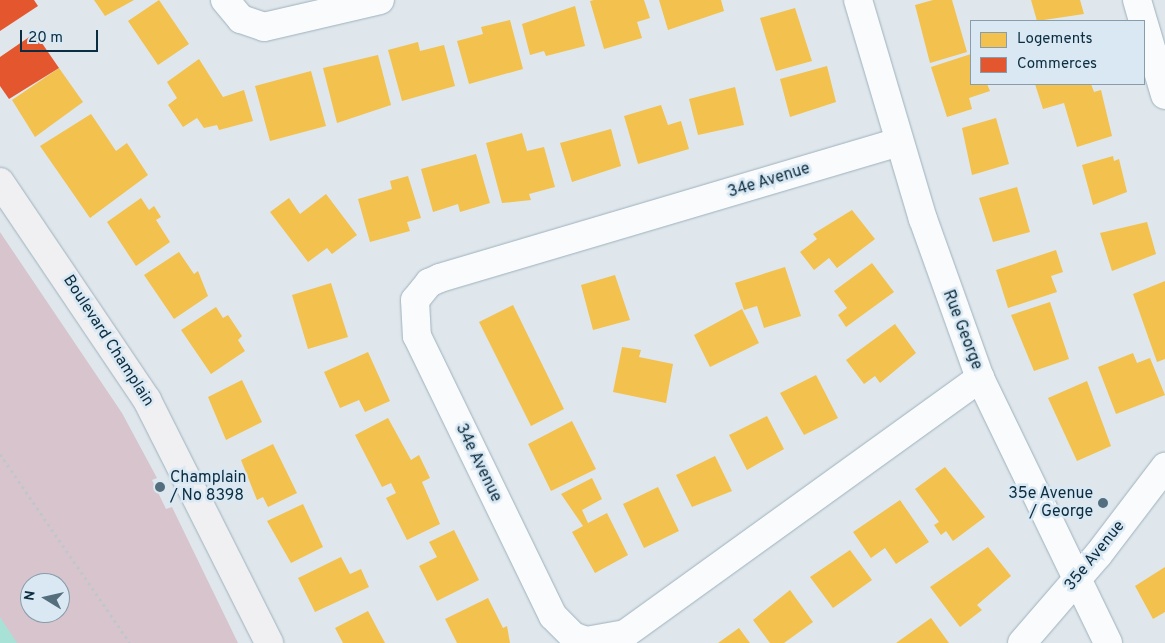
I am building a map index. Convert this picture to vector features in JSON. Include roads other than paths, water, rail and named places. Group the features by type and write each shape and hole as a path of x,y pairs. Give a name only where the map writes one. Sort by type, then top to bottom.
{"main road":[{"name":"Boulevard Champlain","path":"0,182 148,400 269,643"}],"street":[{"path":"225,0 241,19 264,27 380,0"},
{"name":"Rue George","path":"858,0 899,142 948,296 980,378 1076,581 1108,643"},
{"path":"1137,0 1142,20"},
{"path":"1145,29 1165,95"},
{"name":"34e Avenue","path":"899,142 440,278 430,283 415,300 417,336 552,616 567,632 586,641 625,634 980,378"},
{"name":"35e Avenue","path":"1022,643 1076,581 1165,468"}],"place":[{"name":"Champlain / No 8398","path":"160,487"},
{"name":"35e Avenue / George","path":"1103,503"}]}
